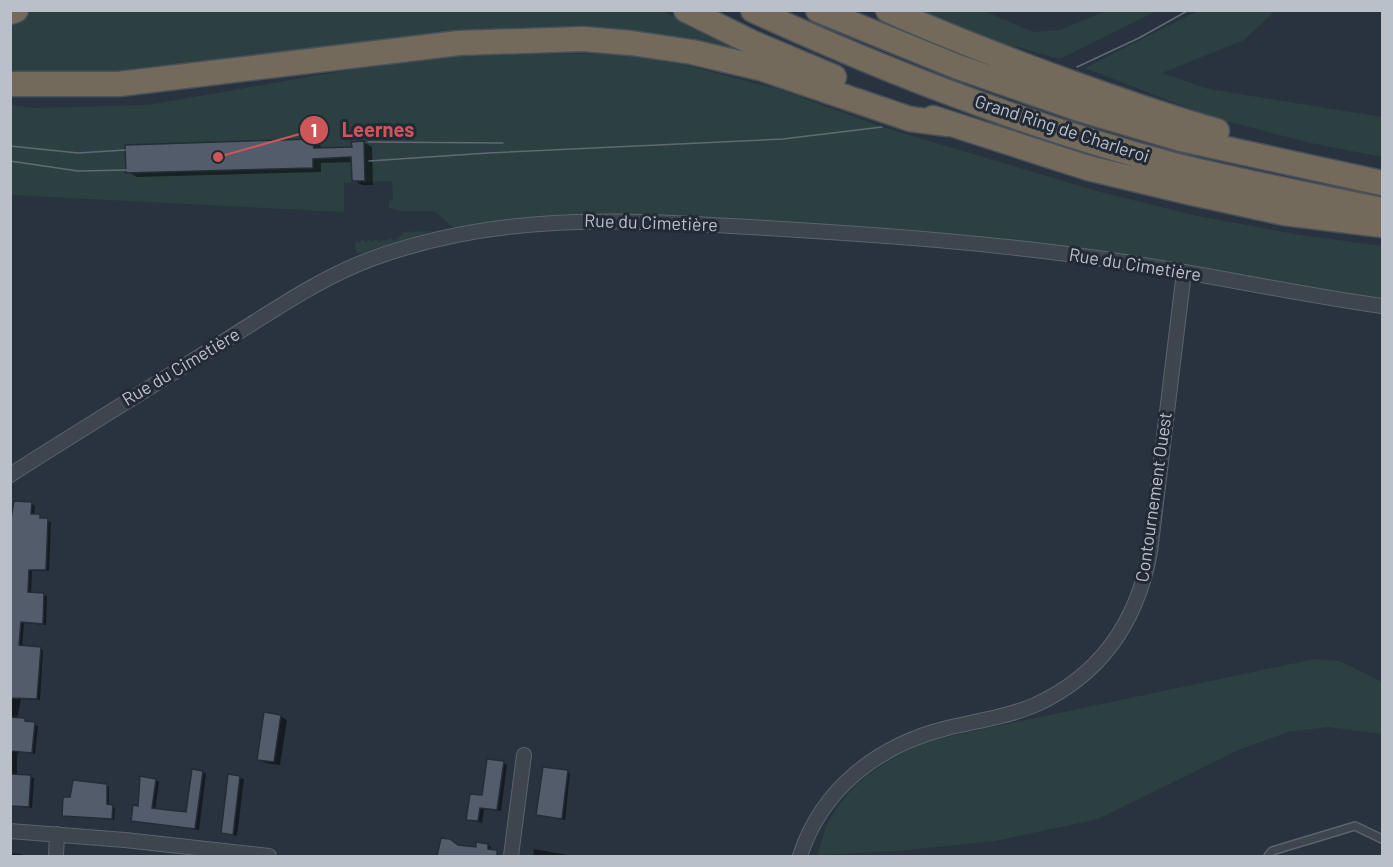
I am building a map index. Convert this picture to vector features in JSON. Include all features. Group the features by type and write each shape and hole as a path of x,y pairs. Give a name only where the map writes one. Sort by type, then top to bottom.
{"highway":[{"path":"10,12 16,10"},
{"path":"686,10 753,44 948,124 1088,168 1284,213 1383,225"},
{"name":"Grand Ring de Charleroi","path":"753,10 829,46 952,94 1072,134 1173,164 1383,210"},
{"name":"Grand Ring de Charleroi","path":"818,10 958,67 1078,109 1181,139 1383,181"},
{"path":"888,10 946,36 1115,99 1190,124 1358,165 1383,181"},
{"path":"10,84 119,84 459,43 583,39 641,44 692,52 760,68 910,119 948,124"}],"street":[{"name":"Rue du Cimetière","path":"10,475 326,279 372,259 403,249 475,231 558,221 608,220 944,239 1115,261 1383,306"},
{"name":"Contournement Ouest","path":"800,856 813,825 826,806 859,770 877,757 917,737 1009,714 1033,705 1060,692 1095,664 1110,648 1127,622 1145,576 1150,552 1184,272"},
{"path":"511,856 524,755"},
{"path":"10,831 57,834 205,853 269,856"},
{"path":"56,856 57,834"}],"lane":[{"path":"1268,856 1272,850 1355,826 1383,839"}],"green space":[{"path":"24,10 662,11 759,58 635,34 134,74 11,75 11,17"},
{"path":"923,11 984,11 1033,32 1060,30 1106,11 1157,11 1059,59 1019,47 1011,47"},
{"path":"1198,11 1275,11 1244,40 1162,73 1208,89 1382,117 1382,157 1311,143 1214,118 1085,68"},
{"path":"467,53 642,54 781,90 882,127 1100,192 1197,216 1300,235 1382,246 1382,301 1099,252 915,230 610,214 560,215 460,229 453,227 434,211 401,211 389,208 389,201 393,200 392,181 344,183 344,212 11,195 10,105 35,108 148,105 343,71"},
{"path":"432,231 358,254 355,249 356,240 359,243 363,239 366,243 369,239 373,242 376,239 380,242 390,238 394,241 404,232"},
{"path":"1315,659 1339,661 1382,682 1382,734 1328,727 1288,732 1236,751 1098,819 995,841 897,851 818,855 828,823 849,793 885,763 927,741"}],"building":[{"path":"312,139 314,148 352,147 351,142 364,141 365,181 352,181 351,157 313,159 313,168 126,173 125,145"},
{"path":"14,501 32,502 31,514 40,514 40,518 48,518 46,570 29,570 28,592 44,593 43,624 21,622 19,645 41,647 37,699 10,698 10,525"},
{"path":"264,712 281,715 274,762 257,760"},
{"path":"10,717 25,718 25,721 35,722 32,753 10,751"},
{"path":"487,759 504,761 497,810 480,808 478,821 466,820 470,794 482,795"},
{"path":"543,767 568,770 562,819 536,815"},
{"path":"192,769 203,771 195,829 131,821 133,805 138,806 140,776 156,779 152,808 186,812"},
{"path":"10,774 31,775 29,807 10,806"},
{"path":"228,774 240,776 233,835 221,833"},
{"path":"73,780 107,784 107,804 113,805 112,819 62,816 63,797 70,797"},
{"path":"441,838 450,839 458,845 476,847 476,842 488,844 488,849 497,850 497,856 437,856"}],"tram line":[{"path":"1077,67 1139,38 1189,10"},
{"path":"369,161 783,139 882,127"},
{"path":"368,142 503,143"},
{"path":"10,146 78,153 125,150"},
{"path":"10,161 78,171 127,170"}],"place":[{"name":"Leernes","path":"218,157"}]}
